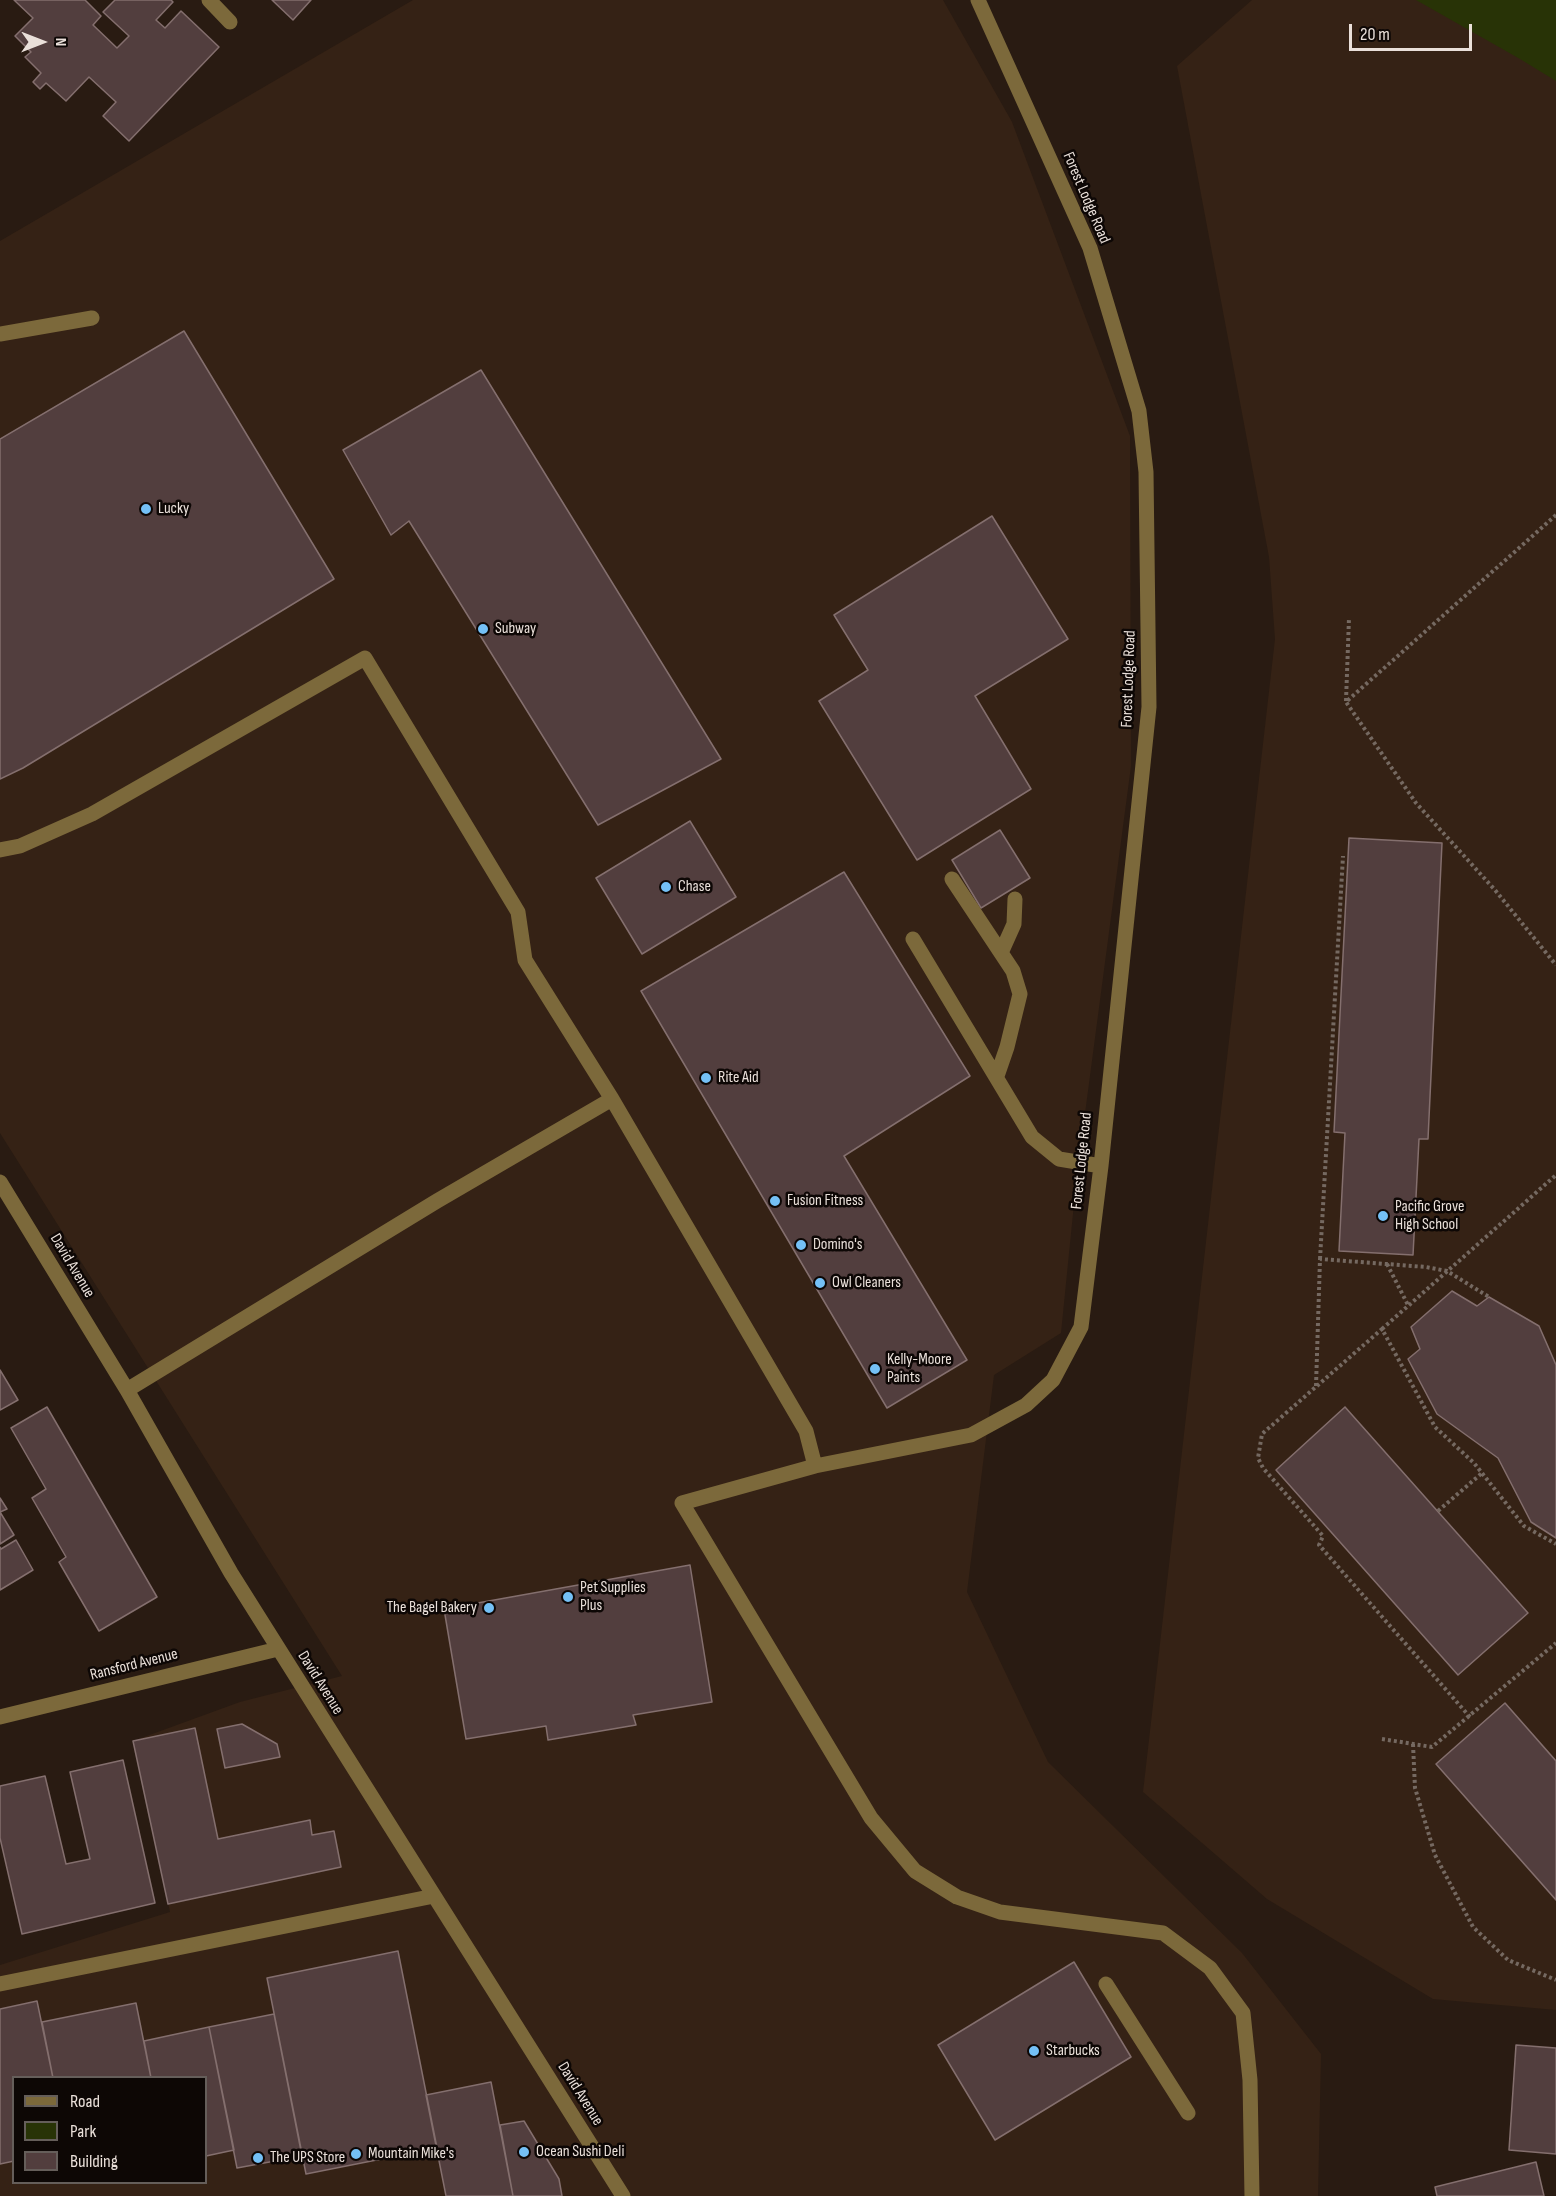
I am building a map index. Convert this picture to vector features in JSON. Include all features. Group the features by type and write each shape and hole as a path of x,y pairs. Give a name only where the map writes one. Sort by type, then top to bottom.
{"street":[{"path":"209,0 230,22"},
{"name":"Forest Lodge Road","path":"978,0 1090,249 1139,411 1146,472 1149,707 1101,1166 1081,1327 1053,1380 1026,1405 971,1435 815,1466 682,1503 872,1818 915,1871 957,1897 1000,1912 1163,1933 1210,1968 1243,2013 1250,2080 1252,2196"},
{"path":"0,334 92,318"},
{"path":"0,850 20,846 92,814 365,658 518,912 525,960 612,1099 806,1431 815,1466"},
{"path":"952,879 1013,971 1020,994 997,1076"},
{"path":"1001,954 1014,924 1015,899"},
{"path":"913,939 1032,1137 1059,1159 1101,1166"},
{"path":"127,1390 437,1201 612,1099"},
{"name":"David Avenue","path":"0,1182 127,1390 231,1573 623,2196"},
{"name":"Ransford Avenue","path":"0,1717 278,1649"},
{"path":"0,1984 434,1896"},
{"path":"1106,1984 1188,2113"}],"path":[{"path":"1346,702 1556,515"},
{"path":"1349,618 1346,702 1416,802 1495,890 1556,965"},
{"path":"1316,1386 1320,1259 1343,856"},
{"path":"1470,1717 1319,1545 1323,1536 1263,1468 1258,1458 1262,1434 1556,1175"},
{"path":"1320,1259 1447,1271 1489,1297"},
{"path":"1387,1264 1408,1305"},
{"path":"1382,1329 1434,1427 1482,1473 1524,1526 1556,1544"},
{"path":"1438,1511 1482,1473"},
{"path":"1382,1739 1432,1747 1556,1643"},
{"path":"1413,1744 1415,1788 1435,1855 1473,1927 1508,1960 1556,1980"}],"shaded area":[{"path":"413,0 943,0 1012,122 1130,436 1131,766 1077,1174 1061,1333 994,1375 967,1592 1048,1762 1242,1953 1321,2054 1318,2196 0,2196 0,1965 170,1912 133,1741 240,1702 342,1676 0,1133 0,241"},
{"name":"Pacific Grove High School","path":"1252,0 1556,0 1556,2010 1433,1999 1267,1899 1143,1792 1275,639 1269,557 1177,66"}],"green space":[{"path":"1416,0 1556,0 1556,81 1520,59"}],"building":[{"path":"14,0 85,0 101,16 93,25 117,48 129,36 103,12 115,0 171,0 173,2 156,20 165,28 181,11 219,47 129,141 103,116 116,102 89,77 66,101 46,83 40,89 33,82 41,73 25,57 31,52 15,36 33,18"},
{"path":"272,0 311,0 293,20"},
{"name":"Lucky","path":"184,331 334,579 23,768 0,779 0,439"},
{"path":"481,370 721,759 598,825 409,521 391,535 343,450"},
{"path":"992,516 1068,639 975,696 1031,789 917,860 819,701 868,670 834,615"},
{"name":"Chase","path":"690,821 736,897 642,954 596,878"},
{"path":"1000,830 1030,878 981,908 952,860"},
{"path":"1349,838 1442,843 1428,1139 1419,1139 1413,1255 1339,1251 1345,1133 1334,1132"},
{"path":"844,872 970,1076 844,1156 967,1360 887,1408 641,991"},
{"path":"1452,1291 1477,1306 1489,1297 1539,1326 1556,1365 1556,1538 1531,1522 1498,1458 1437,1414 1408,1359 1420,1349 1411,1327"},
{"path":"0,1370 18,1400 0,1410"},
{"path":"47,1407 157,1597 99,1631 59,1562 66,1557 32,1498 46,1489 11,1428"},
{"path":"1345,1407 1528,1613 1458,1675 1276,1470"},
{"path":"0,1498 7,1509 0,1512"},
{"path":"0,1512 14,1535 0,1544"},
{"path":"16,1540 33,1570 0,1590 0,1547 1,1549"},
{"path":"690,1565 712,1702 633,1715 636,1725 548,1740 546,1726 466,1739 444,1609"},
{"path":"1505,1703 1556,1761 1556,1900 1436,1764"},
{"path":"242,1724 277,1744 280,1757 225,1768 217,1729"},
{"path":"195,1728 218,1839 310,1820 312,1835 334,1831 341,1867 168,1904 133,1741"},
{"path":"123,1760 155,1903 22,1934 0,1838 0,1786 45,1776 66,1864 90,1859 70,1772"},
{"path":"398,1951 437,2148 306,2174 267,1978"},
{"name":"Starbucks","path":"1074,1962 1131,2057 995,2140 938,2045"},
{"path":"37,2001 53,2076 12,2076 12,2161 0,2164 0,2009"},
{"path":"136,2003 151,2076 53,2076 42,2022"},
{"path":"274,2014 302,2156 237,2168 209,2027"},
{"path":"209,2027 234,2150 207,2156 207,2076 151,2076 144,2041"},
{"path":"1516,2045 1556,2048 1556,2154 1509,2150"},
{"path":"491,2082 513,2196 446,2196 426,2095"},
{"name":"Ocean Sushi Deli","path":"524,2121 559,2179 562,2196 513,2196 500,2125"},
{"path":"1536,2162 1544,2196 1437,2196 1435,2187"}],"place":[{"name":"Lucky","path":"146,509"},
{"name":"Subway","path":"483,629"},
{"name":"Chase","path":"666,887"},
{"name":"Rite Aid","path":"706,1078"},
{"name":"Fusion Fitness","path":"775,1201"},
{"name":"Pacific Grove High School","path":"1383,1216"},
{"name":"Domino's","path":"801,1245"},
{"name":"Owl Cleaners","path":"820,1283"},
{"name":"Kelly-Moore Paints","path":"875,1369"},
{"name":"Pet Supplies Plus","path":"568,1597"},
{"name":"The Bagel Bakery","path":"489,1608"},
{"name":"Starbucks","path":"1034,2051"},
{"name":"Ocean Sushi Deli","path":"524,2152"},
{"name":"Mountain Mike's","path":"356,2154"},
{"name":"The UPS Store","path":"258,2158"}]}
